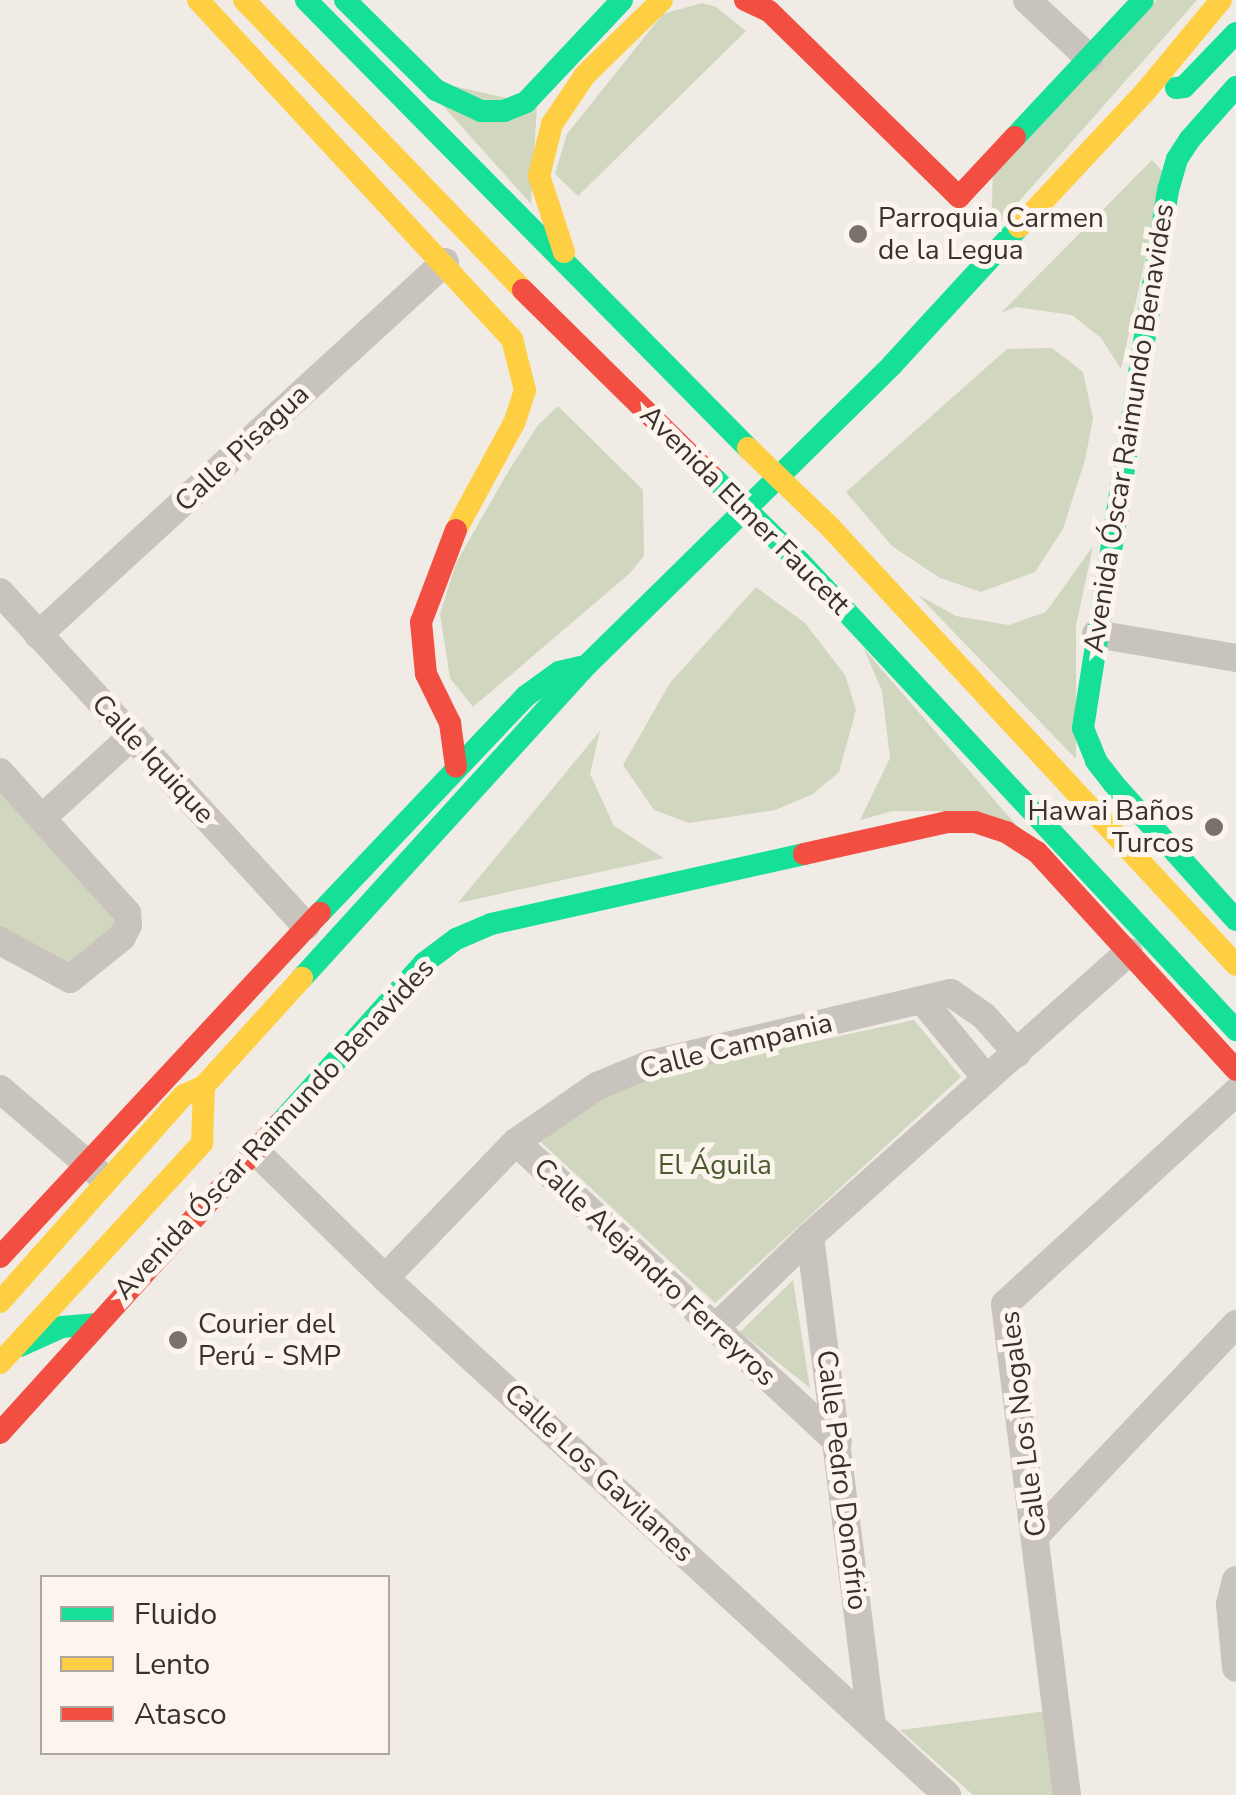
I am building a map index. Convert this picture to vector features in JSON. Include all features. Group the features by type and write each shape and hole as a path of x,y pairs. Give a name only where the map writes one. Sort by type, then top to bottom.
{"main road":[{"path":"198,0 445,262 512,339 525,390 514,423 444,550 421,622 426,674 456,740 456,767"},
{"name":"Avenida Elmer Faucett","path":"244,0 542,309 800,562 1236,1030"},
{"name":"Avenida Elmer Faucett","path":"306,0 830,528 1236,965"},
{"path":"354,3 436,90 481,111 504,111 526,102 546,84 622,0"},
{"path":"580,280 542,196 542,150 552,124 584,75 662,0"},
{"path":"757,4 959,197 1142,0"},
{"path":"0,1257 194,1091 587,665 892,364 1145,92 1222,0"},
{"path":"1145,92 1184,87 1236,33"},
{"name":"Avenida Óscar Raimundo Benavides","path":"1236,87 1176,159 1168,190 1083,728 1096,762 1236,920"},
{"path":"0,1302 175,1067 526,696 560,672 587,665"},
{"name":"Avenida Óscar Raimundo Benavides","path":"0,1433 255,1137 424,963 464,935 508,919 946,822 990,825 1032,848 1129,952"},
{"path":"1129,952 1236,1070"},
{"path":"175,1067 194,1091"},
{"name":"Avenida Óscar Raimundo Benavides","path":"7,1356 202,1143 213,1120 194,1091"},
{"path":"7,1356 62,1327 94,1324"}],"street":[{"path":"1027,0 1089,58"},
{"name":"Calle Pisagua","path":"38,635 445,262"},
{"name":"Calle Iquique","path":"0,592 306,926"},
{"path":"1096,634 1236,658"},
{"path":"42,818 132,736"},
{"path":"0,772 127,913 128,925 122,938 70,979 0,941"},
{"path":"715,1328 810,1236 1129,952"},
{"name":"Calle Campania","path":"385,1278 516,1142 597,1086 650,1064 951,993 963,997 1017,1053"},
{"path":"922,1000 987,1079"},
{"path":"0,1090 142,1208"},
{"name":"Calle Los Nogales","path":"1066,1795 1005,1304 1236,1092"},
{"name":"Calle Los Gavilanes","path":"255,1137 385,1278 947,1795"},
{"name":"Calle Alejandro Ferreyros","path":"516,1142 838,1442"},
{"name":"Calle Pedro Donofrio","path":"810,1236 872,1724"},
{"path":"1036,1535 1233,1334"},
{"path":"1236,1580 1230,1604 1236,1668"}],"green space":[{"path":"1157,0 1197,0 991,233 993,171"},
{"path":"702,3 716,7 746,31 578,196 555,174 567,134 663,14"},
{"path":"418,78 537,105 531,204"},
{"path":"1152,160 1164,173 1121,369 1101,338 1072,315 1016,307 1001,313"},
{"path":"1052,348 1083,372 1093,418 1085,460 1063,529 1035,572 981,592 940,578 892,546 846,492 1007,349"},
{"path":"558,406 643,490 644,556 630,573 473,707 450,678 440,614 456,563 538,425"},
{"path":"1093,546 1076,626 1076,759 918,595 956,616 1009,625 1046,612"},
{"path":"756,587 805,623 845,675 856,710 839,772 813,794 775,810 689,823 654,810 623,765 670,683"},
{"path":"864,649 1016,825 973,811 893,811 860,820 890,758 882,691"},
{"path":"600,731 590,774 614,826 664,858 458,903"},
{"path":"0,786 111,910 116,934 76,973 0,930"},
{"name":"El Águila","path":"914,1020 961,1077 715,1303 541,1142 592,1101 659,1075"},
{"path":"793,1280 810,1388 740,1332"},
{"path":"1046,1711 1054,1795 973,1795 900,1730"}],"traffic: fast":[{"path":"306,0 748,448"},
{"path":"345,0 436,90 481,111 504,111 526,102 622,0"},
{"path":"1015,137 1143,0"},
{"path":"1176,88 1184,87 1236,33"},
{"path":"1236,87 1190,139 1177,159 1168,190 1083,728 1096,761 1113,783 1236,920"},
{"path":"302,978 587,665 892,365 1019,227"},
{"path":"717,481 800,562"},
{"path":"800,562 1236,1030"},
{"path":"320,913 526,696 559,672 580,667"},
{"path":"281,1122 424,963 456,939 491,924 804,854"},
{"path":"20,1346 62,1327 94,1324"}],"traffic: slow":[{"path":"198,0 512,339 525,390 514,423 456,530"},
{"path":"244,0 523,290"},
{"path":"564,252 539,176 552,124 585,75 662,0"},
{"path":"1019,227 1145,92 1221,0"},
{"path":"748,448 830,527"},
{"path":"830,527 1236,965"},
{"path":"0,1302 184,1095 204,1086 302,978"},
{"path":"0,1363 202,1143 204,1086"}],"traffic: jam":[{"path":"745,0 769,11"},
{"path":"769,11 959,197 1015,137"},
{"path":"523,290 717,481"},
{"path":"456,530 421,622 426,674 450,723 456,767"},
{"path":"804,854 947,822 975,822 1006,832 1037,852 1236,1070"},
{"path":"0,1257 320,913"},
{"path":"0,1433 281,1122"}],"place":[{"name":"Parroquia Carmen de la Legua","path":"858,234"},
{"name":"Hawai Baños Turcos","path":"1214,827"},
{"name":"Courier del Perú - SMP","path":"178,1340"}]}
